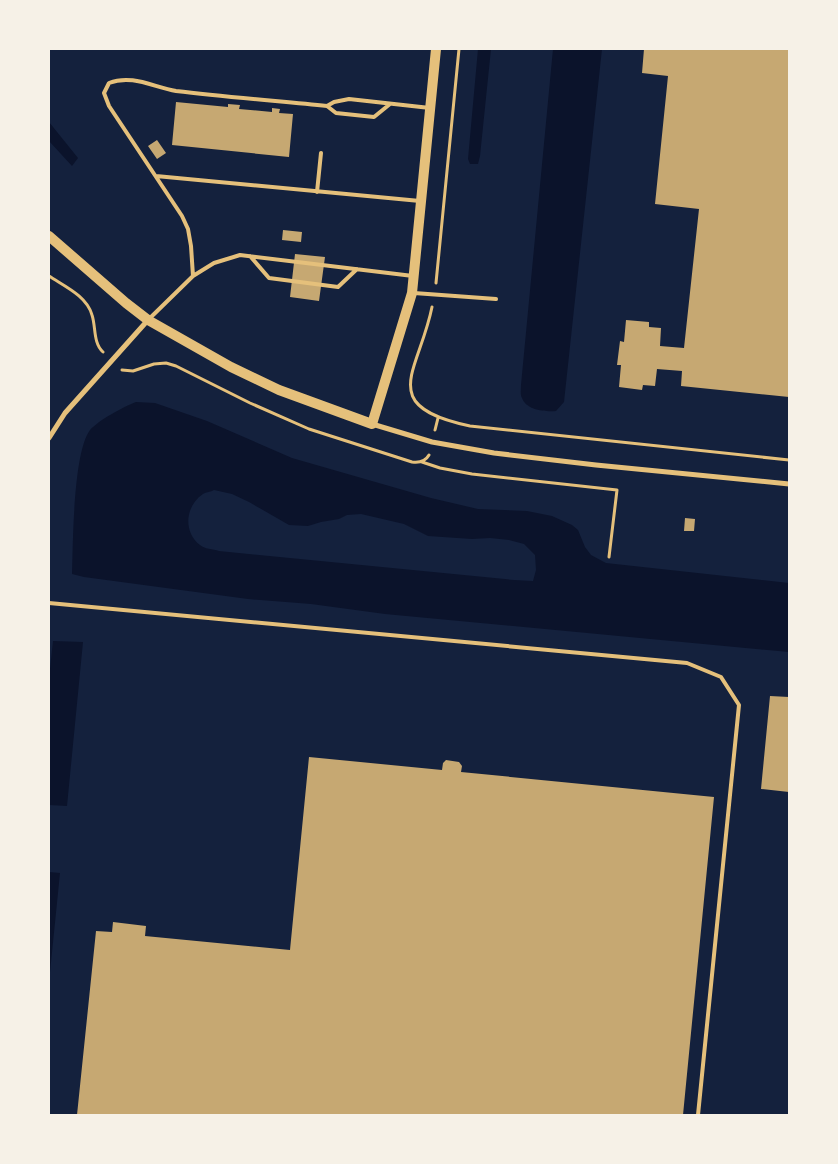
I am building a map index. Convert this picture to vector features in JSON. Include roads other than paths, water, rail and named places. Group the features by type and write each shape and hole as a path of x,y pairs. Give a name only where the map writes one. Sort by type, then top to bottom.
{"main road":[{"path":"49,236 148,320 231,367 279,390 372,424 412,293 436,49"}],"street":[{"path":"49,438 65,413 148,320"},
{"path":"372,424 432,442 479,451 789,484"}],"lane":[{"path":"193,276 188,229 172,200 109,106 104,93 109,83 118,80 144,82 174,90 327,106 336,113 374,117 390,104"},
{"path":"327,106 334,102 349,100 430,108"},
{"path":"317,192 321,153"},
{"path":"156,176 420,201"},
{"path":"148,320 193,276 214,263 240,255 413,276"},
{"path":"249,256 269,278 338,288 357,269"},
{"path":"412,293 496,299"},
{"path":"49,603 687,663 721,677 739,705 698,1115"}],"water":[{"path":"478,49 491,49 480,156 478,164 470,164 468,159"},
{"path":"553,49 602,49 564,402 556,411 532,408 524,402 521,395"},
{"path":"49,122 78,158 72,166 49,141"},
{"path":"136,402 155,403 207,421 292,458 431,498 478,509 527,511 552,516 572,525 578,530 585,547 591,555 606,563 789,583 789,652 385,614 311,604 248,599 72,574 75,499 84,442 90,430 99,422","holes":["214,490 232,494 289,525 308,526 339,519 347,515 361,514 404,524 428,536 509,540 524,544 535,555 536,570 533,581 514,580 219,551 202,546 195,540 189,526 188,519 193,505 203,494"]},
{"path":"53,641 83,642 67,806 49,805 49,678"},
{"path":"49,872 60,873 49,982"}]}
